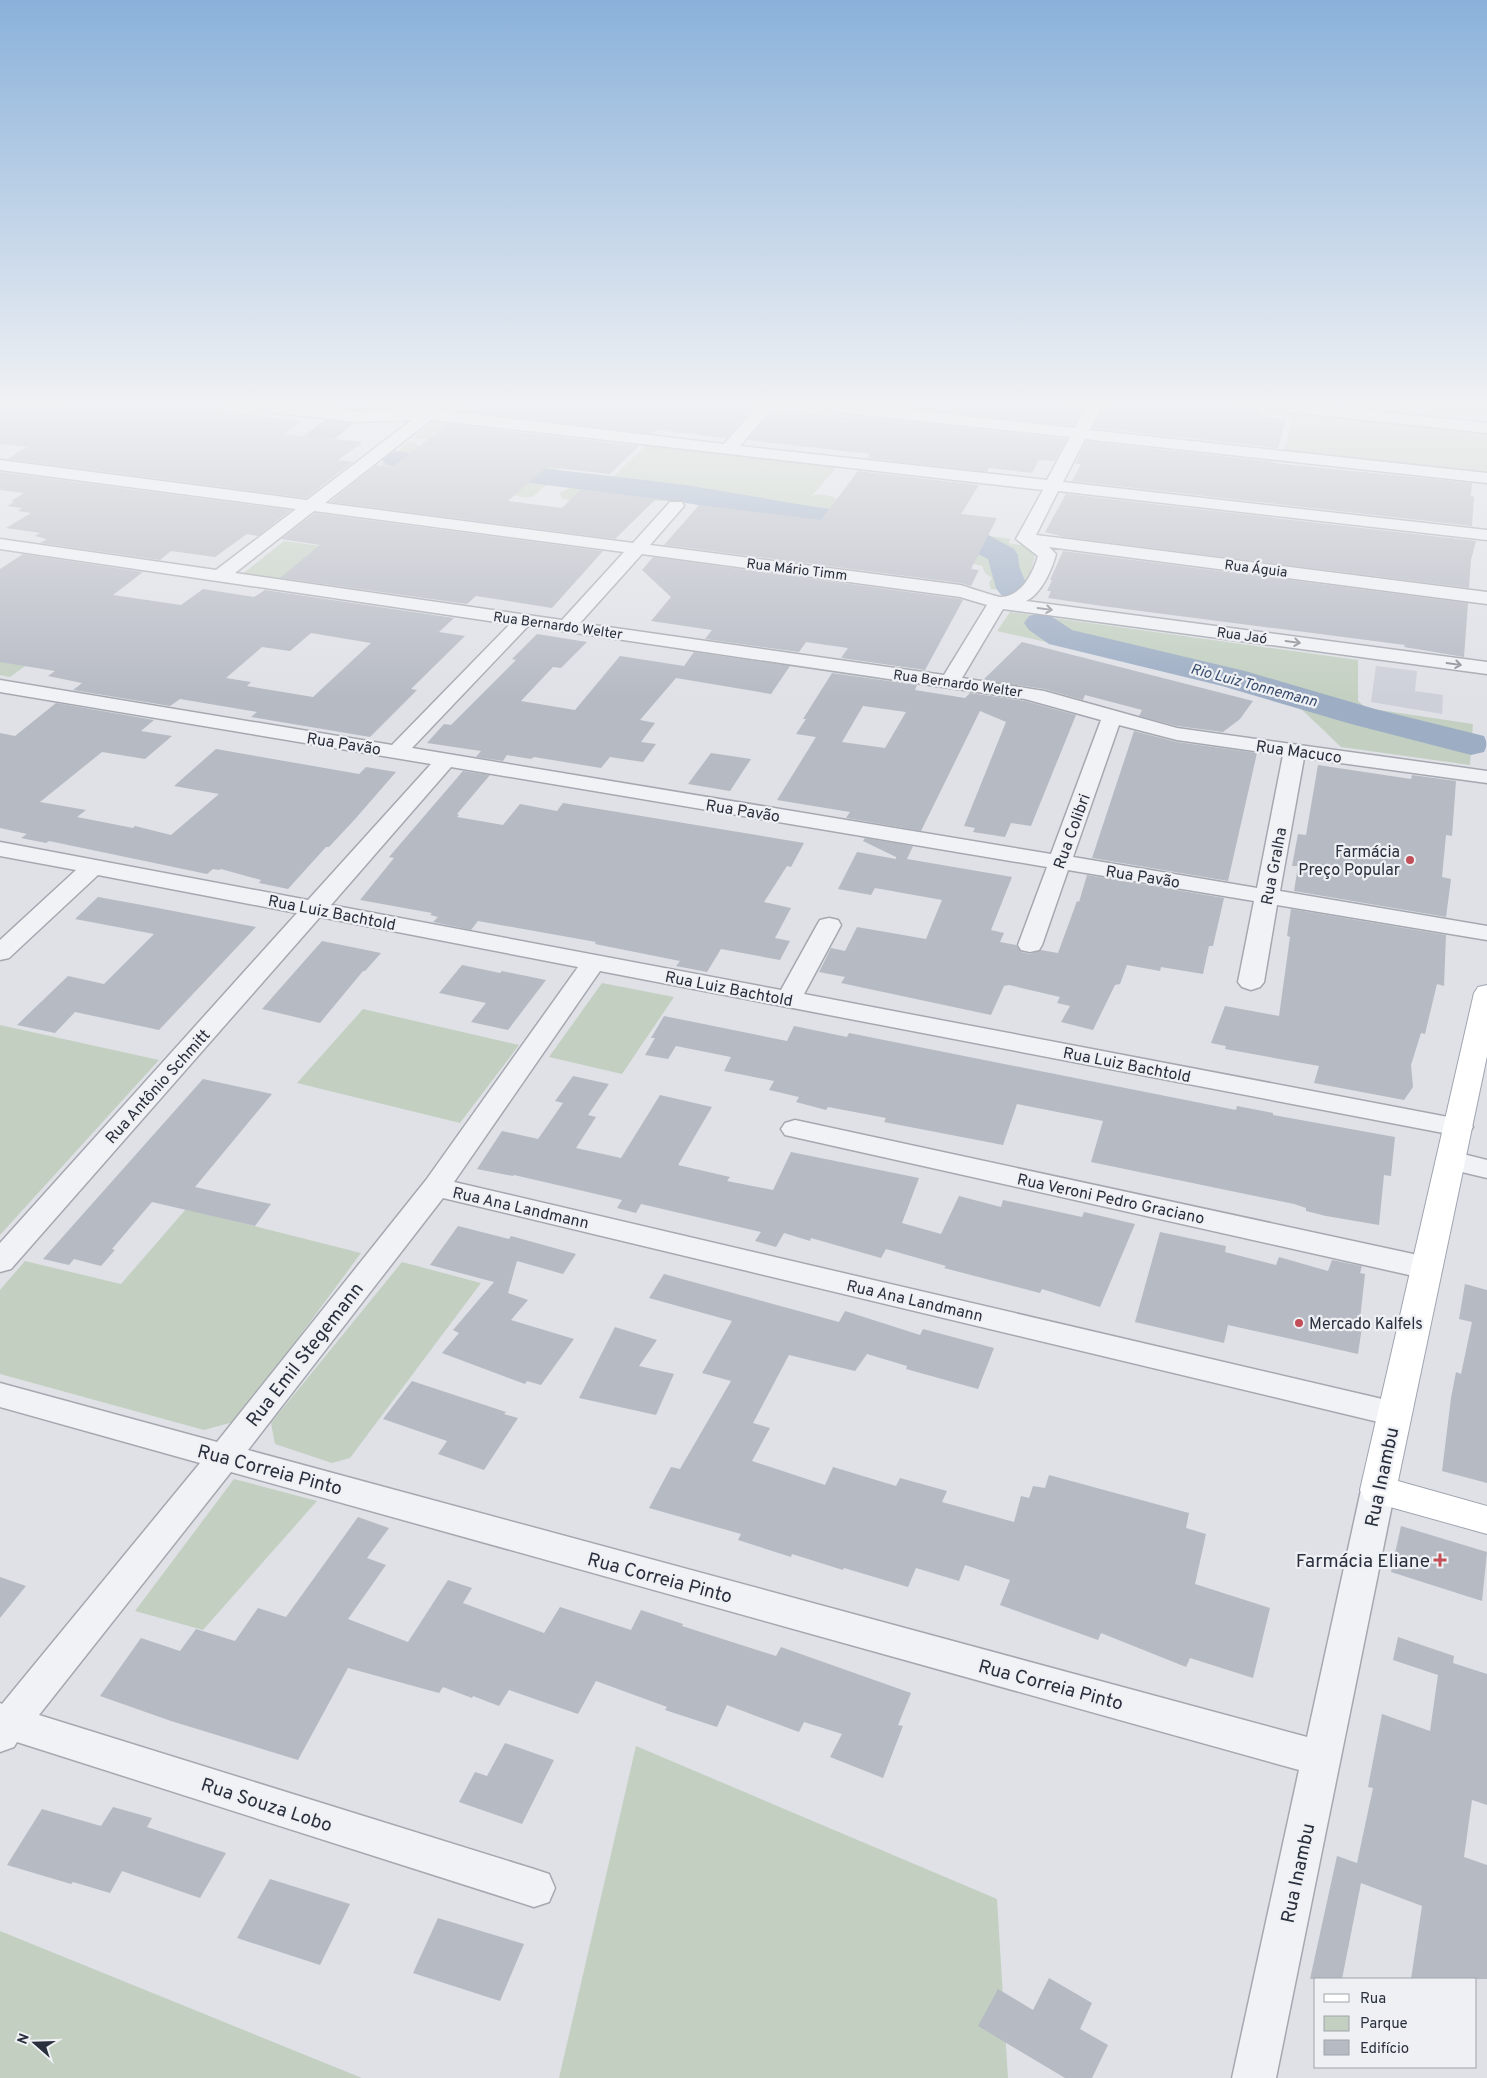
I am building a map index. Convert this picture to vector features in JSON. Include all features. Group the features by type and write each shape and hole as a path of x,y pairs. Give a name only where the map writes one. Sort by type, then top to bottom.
{"main road":[{"name":"Rua Inambu","path":"1378,1490 1487,994"},
{"path":"1378,1490 1487,1520"}],"street":[{"name":"Rua Mário Timm","path":"296,504 960,591 985,597 997,603"},
{"path":"220,576 314,504"},
{"path":"950,682 997,603 1014,599 1029,592 1046,560 1047,554 1042,549 1025,539 1044,504"},
{"path":"1212,504 1487,535"},
{"path":"566,626 676,506"},
{"name":"Rua Águia","path":"1025,539 1487,598"},
{"name":"Rua Bernardo Welter","path":"5,549 220,576 1049,697 1112,717"},
{"name":"Rua Jaó","path":"997,603 1487,668"},
{"path":"397,752 524,620"},
{"name":"Rua Pavão","path":"0,686 1487,933"},
{"name":"Rua Macuco","path":"1112,717 1177,734 1487,777"},
{"name":"Rua Colibri","path":"1030,945 1112,717"},
{"name":"Rua Gralha","path":"1251,982 1295,750"},
{"name":"Rua Antônio Schmitt","path":"0,1262 446,760"},
{"name":"Rua Luiz Bachtold","path":"0,849 1459,1127"},
{"path":"0,953 93,867"},
{"path":"789,1000 829,926"},
{"name":"Rua Emil Stegemann","path":"3,1726 224,1457 436,1187 594,962"},
{"name":"Rua Veroni Pedro Graciano","path":"796,1129 1428,1268"},
{"path":"1451,1160 1487,1169"},
{"name":"Rua Ana Landmann","path":"436,1187 1395,1414"},
{"name":"Rua Correia Pinto","path":"0,1395 1320,1758"},
{"name":"Rua Inambu","path":"1254,2078 1378,1490"},
{"name":"Rua Souza Lobo","path":"3,1726 534,1888"}],"shaded area":[{"path":"1376,666 1417,671 1415,691 1443,695 1442,714 1371,702"}],"green space":[{"path":"714,504 852,504 977,534 1010,539 1009,543 1025,546 1035,556 1028,582 1017,591 1017,581 1008,571 1013,560 1004,550 988,544 977,537 965,537 994,551 998,558 1000,575 1009,591 991,589 989,583 992,578 985,573 982,566 762,513 755,508"},
{"path":"284,541 321,546 279,580 241,575"},
{"path":"1010,612 1358,660 1358,701 1366,708 1473,724 1470,765 1341,747 1296,704 1161,668 997,631"},
{"path":"67,636 10,677 0,675 0,660"},
{"path":"602,983 674,997 622,1074 549,1057"},
{"path":"363,1009 519,1045 460,1123 297,1083"},
{"path":"0,1025 159,1060 0,1235"},
{"path":"186,1209 361,1253 237,1421 204,1430 0,1374 0,1290 25,1261 121,1284"},
{"path":"402,1262 481,1283 350,1458 332,1463 275,1444 271,1423"},
{"path":"234,1479 317,1501 203,1630 135,1611"},
{"path":"636,1746 997,1899 1008,2078 559,2078"},
{"path":"0,1931 362,2078 0,2078"}],"building":[{"path":"11,504 245,504 291,510 258,536 247,534 215,557 171,551 160,560 40,543 47,539 35,536 40,533 6,528 31,513 18,511 22,508 7,506"},
{"path":"345,504 531,504 562,508 566,504 651,504 615,539"},
{"path":"833,504 967,504 961,514 997,518 971,569 979,570 971,586 960,583 664,545 699,505 821,520"},
{"path":"1060,504 1153,504 1476,541 1471,560 1469,588 1064,537 1045,532"},
{"path":"1276,504 1474,504 1472,526"},
{"path":"315,513 603,551 552,608 476,596 467,604 280,578 320,545 281,539"},
{"path":"1063,551 1468,603 1464,657 1404,647 1405,645 1048,598 1051,591 1047,591 1052,580 1050,580"},
{"path":"23,554 143,572 113,595 181,605 203,589 254,597 265,590 454,618 439,632 465,636 411,689 417,690 370,737 251,717 257,712 180,699 170,706 73,690 82,683 48,676 55,671 0,662 0,569","holes":["311,633 371,643 313,697 247,686 251,682 226,678 262,647 290,651"]},
{"path":"653,557 963,600 925,670 841,658 848,648 806,642 799,652 705,639 712,630 651,621 671,597 642,570"},
{"path":"537,634 587,642 561,668 553,667 521,701 575,710 620,656 684,666 694,652 790,666 771,694 676,678 640,720 655,723 641,742 656,744 643,762 610,757 601,768 534,757 531,759 507,755 503,761 476,757 481,751 427,743 444,724 451,725 516,660 512,659"},
{"path":"1022,642 1253,701 1240,719 1223,732 1177,726 1139,716 1142,710 1085,695 1083,700 1044,689 983,680"},
{"path":"832,673 917,685 915,690 965,698 970,693 1025,701 1076,715 1031,826 1011,823 1005,837 973,832 975,828 964,826 1006,722 980,711 921,831 846,818 850,812 777,800 816,737 796,734 806,719 803,719","holes":["863,706 906,712 885,748 842,742"]},
{"path":"56,703 154,720 141,731 172,736 145,759 102,752 40,802 86,810 77,817 133,828 135,826 171,835 219,794 174,786 216,749 359,774 366,767 396,772 356,818 329,847 326,847 288,889 259,883 261,880 221,869 213,869 207,874 49,841 46,843 21,838 27,834 0,828 0,733 15,736"},
{"path":"1134,731 1177,742 1257,753 1228,881 1092,858"},
{"path":"711,753 751,759 730,791 688,784"},
{"path":"1318,765 1411,779 1412,775 1456,781 1452,836 1446,835 1442,877 1451,879 1446,917 1294,891 1298,866 1292,866 1298,834 1306,835"},
{"path":"463,771 490,775 457,814 459,815 457,817 503,825 520,804 557,811 563,803 804,843 791,867 787,866 764,902 791,908 775,938 790,941 780,960 721,949 707,972 676,966 680,961 595,944 596,942 478,921 471,930 433,922 438,917 430,915 432,913 360,900 394,858 389,857"},
{"path":"865,838 913,846 907,859 1012,877 991,930 1004,933 1000,942 1016,945 1021,952 1030,954 1041,950 1058,953 1077,901 1079,902 1087,875 1224,898 1213,946 1209,946 1203,974 1161,967 1160,971 1127,965 1120,984 1115,985 1093,1030 1061,1022 1070,1006 1057,1003 1060,997 1009,985 1004,986 991,1015 841,983 845,977 819,972 831,948 845,951 857,927 926,939 942,900 875,888 871,895 838,889 857,852 896,859 896,857 863,841"},
{"path":"98,897 256,927 159,1030 75,1012 55,1033 17,1025 68,976 104,984 154,934 75,919"},
{"path":"1291,909 1446,935 1444,986 1437,984 1425,1034 1421,1033 1411,1065 1413,1087 1404,1100 1314,1083 1319,1066 1225,1049 1226,1046 1211,1043 1225,1006 1279,1016 1290,937 1287,936"},
{"path":"322,941 381,953 363,971 320,1023 262,1009"},
{"path":"462,965 546,980 508,1030 471,1022 486,1003 439,993"},
{"path":"664,1016 787,1041 794,1026 847,1037 849,1033 1236,1110 1237,1106 1273,1113 1273,1115 1395,1137 1391,1176 1384,1175 1379,1225 1326,1216 1306,1211 1306,1208 1294,1204 1091,1162 1103,1121 1017,1104 1003,1145 884,1122 886,1118 828,1107 826,1110 796,1102 799,1097 769,1090 774,1081 724,1071 731,1057 676,1046 668,1059 645,1055 655,1038 651,1038"},
{"path":"573,1076 609,1084 588,1115 596,1117 576,1148 621,1158 660,1095 712,1107 678,1165 730,1177 727,1181 773,1190 791,1152 919,1178 902,1223 941,1234 959,1196 1001,1207 1003,1200 1082,1217 1084,1212 1135,1224 1100,1307 1042,1289 1040,1293 944,1268 946,1266 886,1249 881,1258 811,1238 810,1241 784,1233 776,1247 755,1241 761,1232 641,1204 636,1213 617,1208 622,1200 514,1175 477,1169 502,1131 538,1139 563,1103 555,1101"},
{"path":"203,1079 272,1094 195,1187 271,1204 255,1226 152,1202 112,1249 115,1250 101,1266 74,1259 69,1265 43,1259"},
{"path":"458,1226 509,1239 511,1236 576,1254 563,1274 517,1261 508,1293 528,1300 511,1320 574,1339 541,1385 527,1381 525,1384 442,1353 459,1333 453,1330 494,1282 430,1265"},
{"path":"1160,1232 1226,1246 1225,1252 1276,1265 1279,1257 1328,1271 1332,1260 1362,1266 1360,1273 1365,1274 1360,1319 1363,1320 1358,1354 1228,1325 1224,1343 1135,1322"},
{"path":"664,1274 839,1322 845,1311 920,1335 923,1329 994,1348 978,1389 906,1369 907,1366 867,1354 855,1371 789,1355 753,1423 770,1428 752,1461 825,1485 833,1467 896,1486 900,1478 947,1491 942,1502 1014,1522 1021,1496 1029,1498 1033,1486 1045,1488 1049,1475 1189,1513 1186,1528 1206,1534 1195,1584 1270,1608 1253,1678 1190,1658 1186,1667 1101,1633 1098,1640 1000,1605 1010,1580 965,1565 959,1581 916,1568 908,1587 792,1554 791,1557 738,1540 741,1534 649,1508 671,1467 680,1469 731,1381 702,1373 732,1321 649,1298"},
{"path":"1465,1284 1487,1290 1487,1483 1442,1471 1456,1372 1461,1374 1472,1322 1459,1319"},
{"path":"615,1327 657,1340 639,1366 674,1374 656,1415 579,1398"},
{"path":"412,1381 506,1412 504,1414 518,1418 484,1470 438,1454 447,1441 383,1419"},
{"path":"358,1517 389,1528 367,1558 386,1565 348,1619 408,1642 448,1580 472,1588 463,1603 544,1633 560,1607 631,1630 641,1610 683,1624 682,1626 776,1656 781,1647 911,1693 898,1725 903,1726 883,1778 830,1757 842,1734 804,1722 799,1732 727,1705 717,1727 665,1710 667,1707 596,1681 578,1714 509,1690 499,1706 443,1687 439,1693 348,1668 298,1760 171,1721 100,1696 141,1638 180,1651 196,1629 235,1641 258,1608 286,1617"},
{"name":"Farmácia Eliane","path":"1401,1526 1487,1552 1482,1601 1391,1572"},
{"path":"0,1577 26,1586 0,1618"},
{"path":"1398,1637 1454,1656 1453,1663 1487,1674 1487,1805 1472,1800 1464,1857 1487,1865 1487,1979 1411,1978 1422,1906 1361,1883 1342,1978 1310,1979 1337,1856 1357,1863 1373,1788 1368,1787 1382,1714 1430,1731 1438,1675 1393,1660"},
{"path":"505,1743 554,1760 522,1824 459,1802 475,1772 487,1776"},
{"path":"113,1807 152,1818 147,1827 226,1853 200,1898 122,1871 110,1893 73,1882 71,1884 7,1865 42,1809 101,1826"},
{"path":"270,1879 350,1904 320,1965 237,1938"},
{"path":"438,1918 524,1944 500,2001 413,1973"},
{"path":"1049,1978 1092,2003 1080,2029 1108,2045 1092,2078 1065,2078 978,2026 998,1989 1033,2010"}],"waterway":[{"name":"Rio Luiz Tonnemann","path":"744,504 809,515 970,537 1003,555 1004,566 1012,588"},
{"name":"Rio Luiz Tonnemann","path":"1040,623 1061,637 1233,678 1363,717 1471,744"}],"place":[{"name":"Farmácia Preço Popular","path":"1410,860"},
{"name":"Mercado Kalfels","path":"1299,1323"},
{"name":"Farmácia Eliane","path":"1440,1560"}]}
